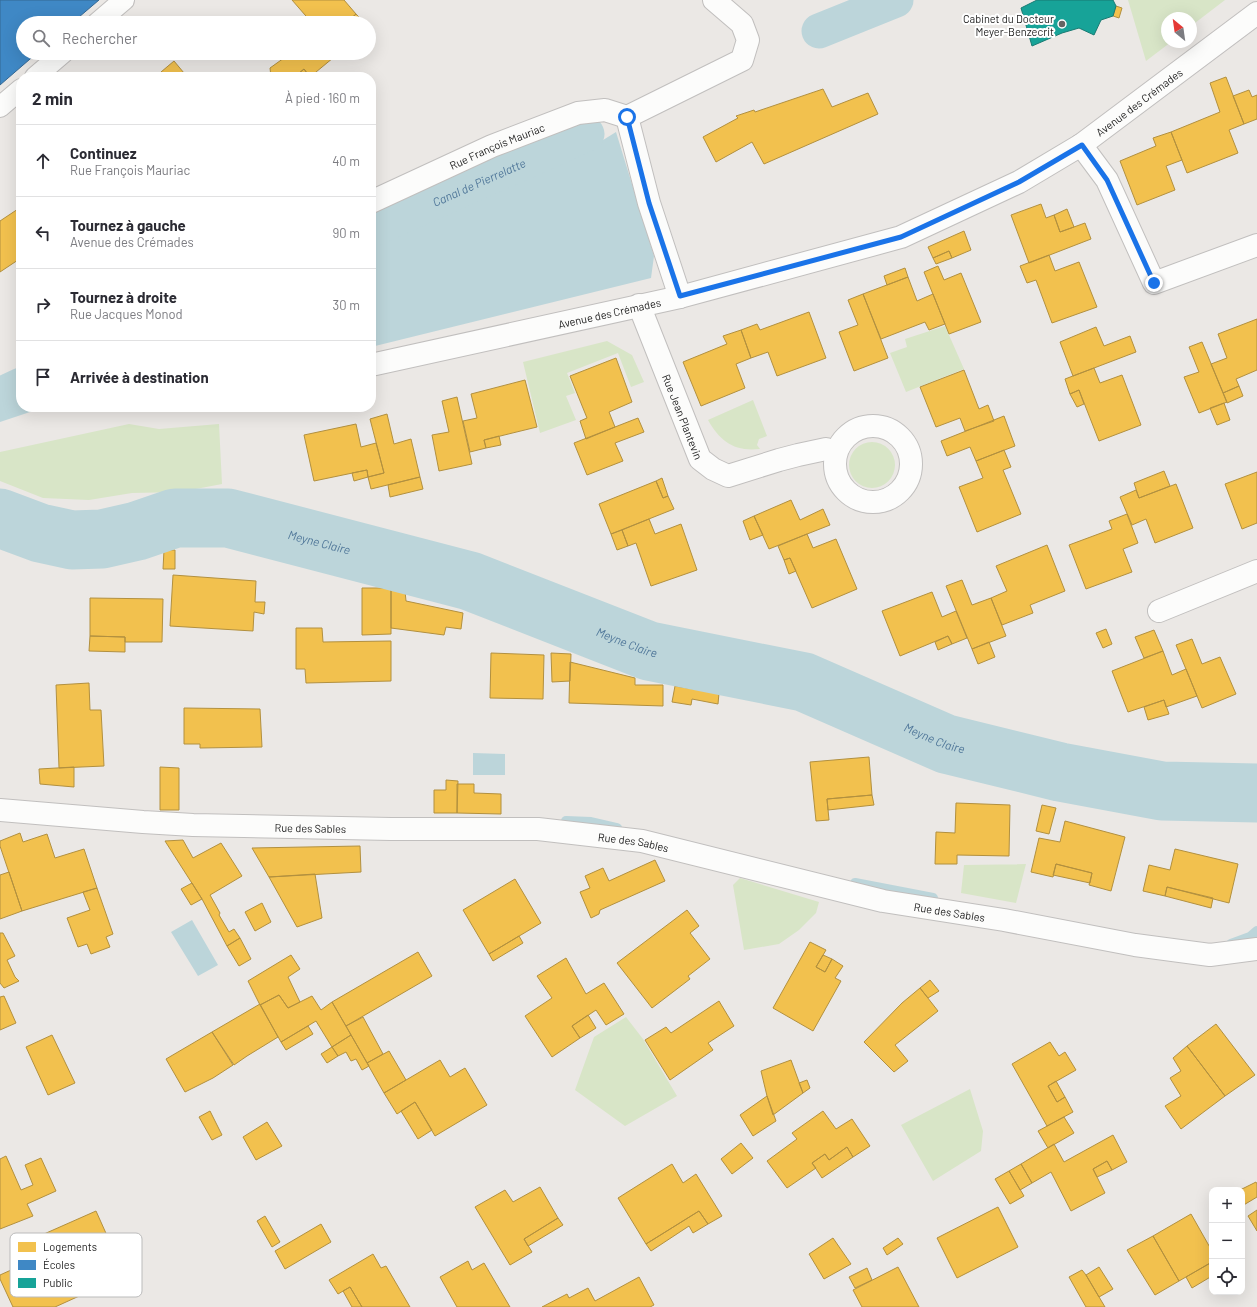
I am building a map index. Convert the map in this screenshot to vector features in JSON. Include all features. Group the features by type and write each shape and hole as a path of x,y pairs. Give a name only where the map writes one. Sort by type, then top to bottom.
{"street":[{"path":"680,296 649,203 627,117 742,60 748,40 742,24 714,0"},
{"name":"Avenue des Crémades","path":"376,364 680,296 901,237 1019,182 1082,145 1257,13"},
{"name":"Rue François Mauriac","path":"376,200 492,146 578,113 605,110 627,117"},
{"path":"1082,145 1107,180 1154,283 1257,245"},
{"name":"Rue Jean Plantevin","path":"639,305 700,459 713,469 728,476 798,455 826,449 836,452"},
{"path":"1159,611 1257,571"},
{"name":"Rue des Sables","path":"0,810 143,822 193,824 392,829 538,829 642,841 883,901 1004,920 1142,946 1210,954 1257,949"}],"lane":[{"path":"105,16 124,0"},
{"path":"41,72 55,60"},
{"path":"0,107 16,93"}],"green space":[{"path":"1128,0 1225,0 1197,21 1197,12 1161,12 1161,48 1163,48 1146,61"},
{"path":"945,326 964,369 906,392 890,353 907,347 905,339"},
{"path":"607,341 632,355 644,382 631,387 618,353 567,373 575,393 566,396 576,420 540,433 523,362"},
{"path":"753,400 767,436 759,439 757,445 760,449 743,449 735,447 729,444 718,434 708,420"},
{"path":"129,424 159,429 219,424 222,484 180,492 132,493 89,500 43,498 0,481 0,452"},
{"path":"872,442 885,446 891,452 895,465 891,478 885,484 872,488 859,484 853,478 849,465 853,452 859,446"},
{"path":"1026,864 1016,903 961,893 964,865"},
{"path":"740,878 819,902 816,913 799,930 779,944 744,950 733,885"},
{"path":"626,1017 643,1039 677,1096 625,1126 575,1090 594,1037"},
{"path":"970,1089 983,1131 981,1151 933,1181 901,1125"}],"water":[{"path":"616,132 654,256 651,278 376,346 376,246 574,158"},
{"path":"16,396 16,412 30,412 0,422 0,403"},
{"path":"473,753 505,754 505,775 473,775"},
{"path":"192,920 218,965 198,976 171,932"}],"building: Logements":[{"path":"292,0 344,0 356,14 354,16 306,16"},
{"path":"1116,6 1122,8 1119,18 1113,16"},
{"path":"281,60 331,60 316,72 306,72 304,69 300,72 270,72 270,68"},
{"path":"174,61 183,72 161,72"},
{"path":"1226,77 1244,124 1229,130 1238,153 1187,173 1171,132 1220,112 1210,83"},
{"path":"823,89 832,107 868,93 878,114 764,164 752,142 716,162 703,137 738,118 736,116 754,110 755,112"},
{"path":"1249,90 1252,97 1257,95 1257,119 1244,124 1233,96"},
{"path":"1171,132 1182,160 1166,166 1175,190 1137,205 1120,161 1156,146 1153,138"},
{"path":"1041,204 1046,218 1054,215 1060,232 1085,223 1091,239 1029,263 1011,215"},
{"path":"1067,209 1074,227 1060,232 1054,215"},
{"path":"16,210 16,261 0,272 0,221"},
{"path":"964,231 971,250 952,258 949,251 933,258 928,247"},
{"path":"949,251 952,258 936,264 933,258"},
{"path":"1049,255 1055,271 1079,262 1097,307 1052,323 1036,280 1027,283 1020,266"},
{"path":"938,266 944,280 961,273 981,322 949,334 924,272"},
{"path":"905,268 908,277 887,285 884,276"},
{"path":"908,277 917,301 933,294 945,324 929,330 925,322 881,339 863,294"},
{"path":"863,294 888,358 854,371 839,332 858,325 848,300"},
{"path":"809,312 826,358 777,376 768,352 751,358 741,330 757,324 760,330"},
{"path":"1257,319 1257,370 1236,379 1239,386 1223,393 1211,364 1227,358 1218,334"},
{"path":"1096,327 1104,346 1130,336 1136,352 1073,376 1060,342"},
{"path":"741,330 751,358 736,364 745,388 701,406 683,362 727,344 723,336"},
{"path":"1202,342 1227,402 1199,413 1184,377 1199,372 1189,347"},
{"path":"616,358 632,402 609,412 615,427 586,439 580,421 587,418 570,376"},
{"path":"1094,368 1100,383 1122,375 1141,425 1099,441 1079,390 1070,394 1065,379"},
{"path":"964,370 979,409 988,405 994,421 965,431 960,418 936,427 920,387"},
{"path":"525,380 537,427 484,440 486,448 470,452 463,421 477,418 471,394"},
{"path":"1239,386 1243,396 1227,403 1223,393"},
{"path":"1079,390 1084,404 1077,407 1070,394"},
{"path":"457,397 472,464 439,471 432,435 449,432 442,401"},
{"path":"1224,403 1230,420 1217,425 1210,408"},
{"path":"387,414 394,444 411,439 420,477 371,489 368,477 384,473 370,419"},
{"path":"1004,416 1015,446 976,461 970,447 947,456 941,441"},
{"path":"638,418 644,432 615,443 623,461 587,475 574,443"},
{"path":"356,424 361,447 376,443 384,473 368,477 367,470 314,481 304,435"},
{"path":"499,436 501,445 486,448 484,440"},
{"path":"1004,450 1011,467 1003,470 1021,514 977,532 959,487 983,478 976,461"},
{"path":"367,470 368,477 354,481 352,473"},
{"path":"1164,471 1170,486 1139,498 1134,483"},
{"path":"1257,472 1257,523 1242,529 1225,484"},
{"path":"420,477 423,489 390,497 388,485"},
{"path":"662,478 668,496 663,498 656,481"},
{"path":"656,481 663,498 668,496 674,509 611,534 599,504"},
{"path":"1176,484 1193,528 1155,543 1146,519 1132,525 1120,497 1136,490 1139,498"},
{"path":"791,500 800,520 823,509 830,525 769,549 754,516"},
{"path":"1127,514 1138,543 1123,549 1132,572 1086,589 1069,545 1112,529 1109,521"},
{"path":"754,516 763,535 750,540 743,521"},
{"path":"649,519 655,534 681,524 697,570 651,586 636,543 628,546 622,530"},
{"path":"622,530 628,546 617,550 611,534"},
{"path":"807,534 813,548 836,539 857,589 812,608 790,558 784,560 778,546"},
{"path":"1047,545 1065,591 1030,605 1033,613 1002,625 991,598 1007,591 996,566"},
{"path":"164,550 175,550 175,569 163,569"},
{"path":"790,558 796,571 789,574 784,560"},
{"path":"173,575 256,581 255,602 265,602 264,614 254,612 253,631 170,626"},
{"path":"962,580 972,605 991,598 1006,636 972,649 946,586"},
{"path":"362,588 391,588 391,634 362,635"},
{"path":"391,588 405,591 406,601 463,613 461,629 446,627 444,635 391,628"},
{"path":"932,592 942,617 956,611 967,638 952,644 948,636 900,656 882,611"},
{"path":"90,598 163,599 162,642 125,642 125,637 90,636"},
{"path":"296,628 322,628 323,642 391,641 391,681 306,683 305,669 296,669"},
{"path":"1106,629 1112,644 1103,648 1096,633"},
{"path":"1154,630 1163,651 1144,658 1135,637"},
{"path":"90,636 125,637 125,652 89,651"},
{"path":"948,636 952,644 938,650 935,642"},
{"path":"1192,639 1202,664 1220,657 1236,694 1202,708 1176,645"},
{"path":"989,642 995,657 978,664 972,649"},
{"path":"1163,651 1172,675 1186,669 1197,696 1166,707 1164,700 1128,712 1112,671"},
{"path":"491,653 544,655 543,699 490,698"},
{"path":"551,653 571,654 570,681 552,682"},
{"path":"570,662 635,678 635,685 663,685 663,706 569,703"},
{"path":"89,683 90,710 101,710 104,766 59,768 56,685"},
{"path":"675,686 719,693 718,704 692,699 691,705 672,702"},
{"path":"1164,700 1169,714 1148,720 1144,707"},
{"path":"184,708 260,709 262,747 200,748 200,744 184,744"},
{"path":"869,757 872,795 827,799 829,820 816,821 810,762"},
{"path":"74,767 74,787 40,784 39,769"},
{"path":"160,767 179,768 179,810 160,810"},
{"path":"446,780 458,781 457,813 434,813 434,790 446,790"},
{"path":"457,784 474,784 474,793 501,794 501,814 457,813"},
{"path":"872,795 874,805 828,810 827,799"},
{"path":"956,803 1010,805 1009,856 957,855 957,864 935,864 936,832 955,833"},
{"path":"1042,805 1056,808 1049,834 1036,831"},
{"path":"1065,821 1125,837 1111,891 1089,885 1092,873 1056,864 1053,877 1031,872 1039,838 1060,842"},
{"path":"20,833 23,842 47,834 55,858 84,849 97,888 22,911 0,846 0,841"},
{"path":"183,840 193,858 221,843 242,876 210,895 229,932 234,929 240,938 227,946 202,899 165,841"},
{"path":"360,846 361,872 269,877 252,848"},
{"path":"1175,849 1238,864 1229,903 1167,887 1165,896 1143,891 1149,865 1170,870"},
{"path":"655,860 665,881 600,910 599,914 591,918 580,892 590,888 585,876 603,868 609,881"},
{"path":"1056,864 1092,873 1090,883 1053,875"},
{"path":"9,872 22,911 0,919 0,875"},
{"path":"315,874 322,918 297,927 269,877"},
{"path":"515,879 541,923 489,954 463,910"},
{"path":"192,883 202,899 191,905 181,889"},
{"path":"1167,887 1213,898 1211,908 1165,896"},
{"path":"97,888 113,934 106,937 110,947 91,954 87,944 78,947 67,918 90,910 83,892"},
{"path":"262,903 271,922 255,931 245,912"},
{"path":"687,910 699,926 690,933 710,959 688,976 690,979 652,1008 617,963"},
{"path":"0,933 3,933 15,956 7,960 15,977 19,981 4,988 0,983"},
{"path":"519,936 523,943 493,961 489,954"},
{"path":"240,938 251,959 239,966 227,946"},
{"path":"810,942 826,950 816,967 825,972 832,959 843,966 835,978 841,981 813,1031 773,1008"},
{"path":"418,952 432,976 346,1026 332,1002"},
{"path":"291,955 300,969 288,977 300,1002 288,1008 279,995 260,1005 248,981"},
{"path":"823,955 832,959 825,972 816,967"},
{"path":"566,958 586,994 604,983 624,1014 606,1025 596,1010 572,1026 580,1038 552,1057 525,1016 552,998 537,976"},
{"path":"930,980 939,991 928,998 920,988"},
{"path":"920,988 938,1011 895,1045 908,1061 894,1072 864,1042 902,1003"},
{"path":"279,995 288,1008 312,996 321,1010 332,1002 351,1035 332,1047 316,1021 281,1042 260,1005"},
{"path":"4,996 16,1023 0,1030 0,997"},
{"path":"719,1001 734,1026 708,1043 713,1050 670,1080 645,1040 666,1027 671,1033"},
{"path":"260,1004 278,1037 234,1065 212,1032"},
{"path":"588,1015 596,1028 580,1038 572,1026"},
{"path":"363,1017 383,1054 367,1063 346,1026"},
{"path":"1216,1024 1255,1075 1225,1096 1187,1046"},
{"path":"308,1026 313,1034 286,1050 281,1042"},
{"path":"212,1032 233,1065 213,1078 185,1092 166,1059"},
{"path":"52,1035 75,1083 48,1095 26,1047"},
{"path":"351,1035 369,1066 362,1070 356,1059 351,1061 346,1052 338,1056 332,1047"},
{"path":"1050,1042 1059,1056 1065,1052 1076,1070 1048,1086 1057,1102 1065,1097 1073,1112 1047,1126 1012,1064"},
{"path":"1187,1046 1225,1096 1181,1129 1165,1106 1181,1096 1170,1078 1181,1071 1173,1058"},
{"path":"332,1047 338,1056 327,1063 321,1054"},
{"path":"389,1051 406,1080 384,1093 367,1063"},
{"path":"440,1060 450,1077 465,1068 487,1105 435,1136 415,1102 397,1114 384,1093"},
{"path":"791,1060 803,1093 773,1115 761,1071"},
{"path":"807,1080 810,1088 803,1093 799,1083"},
{"path":"1056,1081 1065,1097 1057,1102 1048,1086"},
{"path":"767,1096 776,1121 753,1136 740,1115"},
{"path":"415,1102 432,1130 418,1139 401,1111"},
{"path":"210,1111 222,1135 212,1140 199,1117"},
{"path":"823,1111 836,1129 852,1119 870,1146 853,1157 847,1147 829,1160 825,1154 812,1163 816,1168 787,1188 767,1161 797,1139 792,1133"},
{"path":"1064,1117 1074,1133 1048,1148 1038,1131"},
{"path":"267,1122 282,1146 256,1160 243,1137"},
{"path":"1113,1135 1127,1162 1112,1170 1107,1161 1093,1169 1105,1193 1071,1211 1051,1172 1032,1183 1021,1164 1054,1144 1064,1162"},
{"path":"741,1143 753,1158 732,1174 721,1159"},
{"path":"847,1147 853,1157 822,1178 812,1163 825,1154 829,1160"},
{"path":"6,1156 21,1190 33,1185 25,1165 41,1158 56,1191 27,1204 33,1216 0,1229 0,1159"},
{"path":"1107,1161 1112,1170 1097,1177 1093,1169"},
{"path":"672,1164 683,1183 696,1174 722,1216 708,1224 699,1211 646,1244 618,1198"},
{"path":"1021,1164 1032,1183 1020,1190 1009,1171"},
{"path":"1009,1171 1024,1196 1010,1204 995,1179"},
{"path":"1256,1182 1257,1184 1257,1197 1245,1204 1245,1188"},
{"path":"540,1187 558,1218 524,1239 532,1252 510,1265 475,1207 505,1190 513,1202"},
{"path":"998,1207 1018,1247 957,1278 937,1238"},
{"path":"1257,1210 1257,1231 1248,1216"},
{"path":"96,1211 106,1233 46,1233"},
{"path":"699,1211 708,1224 693,1233 689,1226 651,1251 646,1244"},
{"path":"1191,1214 1209,1246 1209,1264 1179,1281 1153,1236"},
{"path":"265,1216 280,1242 272,1247 257,1221"},
{"path":"558,1218 563,1225 528,1246 524,1239"},
{"path":"321,1224 331,1242 285,1269 275,1251"},
{"path":"1153,1236 1179,1281 1155,1295 1127,1250"},
{"path":"833,1238 851,1264 824,1279 809,1254"},
{"path":"898,1238 903,1244 887,1255 883,1248"},
{"path":"373,1254 381,1268 386,1266 410,1307 362,1307 350,1287 338,1294 329,1280"},
{"path":"468,1261 472,1270 484,1263 510,1307 457,1307 440,1277"},
{"path":"1209,1264 1209,1278 1192,1288 1186,1277"},
{"path":"898,1267 919,1307 862,1307 853,1290"},
{"path":"1099,1267 1113,1289 1099,1297 1086,1275"},
{"path":"867,1268 872,1280 855,1288 849,1277"},
{"path":"10,1270 10,1297 77,1297 55,1307 13,1307 0,1279 0,1275"},
{"path":"1082,1270 1105,1307 1086,1307 1069,1277"},
{"path":"639,1277 654,1305 650,1307 542,1307 567,1294 569,1298 588,1288 595,1301"},
{"path":"350,1287 362,1307 352,1307 343,1291"}],"building: Écoles":[{"path":"0,0 99,0 80,16 16,16 16,60 29,60 0,85"}],"building: Public":[{"name":"Cabinet du Docteur Meyer-Benzecrit","path":"1037,0 1113,0 1116,6 1113,16 1101,20 1094,35 1079,28 1062,33 1032,46 1021,8"}],"waterway":[{"name":"Canal de Pierrelatte","path":"819,31 896,0"},
{"name":"Canal de Pierrelatte","path":"376,228 587,134"},
{"name":"Canal de Pierrelatte","path":"0,395 16,387"},
{"name":"Meyne Claire","path":"0,518 40,533 72,540 102,539 137,531 175,518 228,518 470,581 649,651 804,682 946,744 1060,772 1162,791 1257,793"},
{"path":"566,821 591,822 617,828"},
{"path":"855,883 933,898"},
{"path":"1231,944 1250,937 1257,931"}],"place":[{"name":"Cabinet du Docteur Meyer-Benzecrit","path":"1062,24"}],"route":[{"path":"627,117 649,203 680,296 901,237 1019,182 1082,145 1107,180 1154,283"}]}
